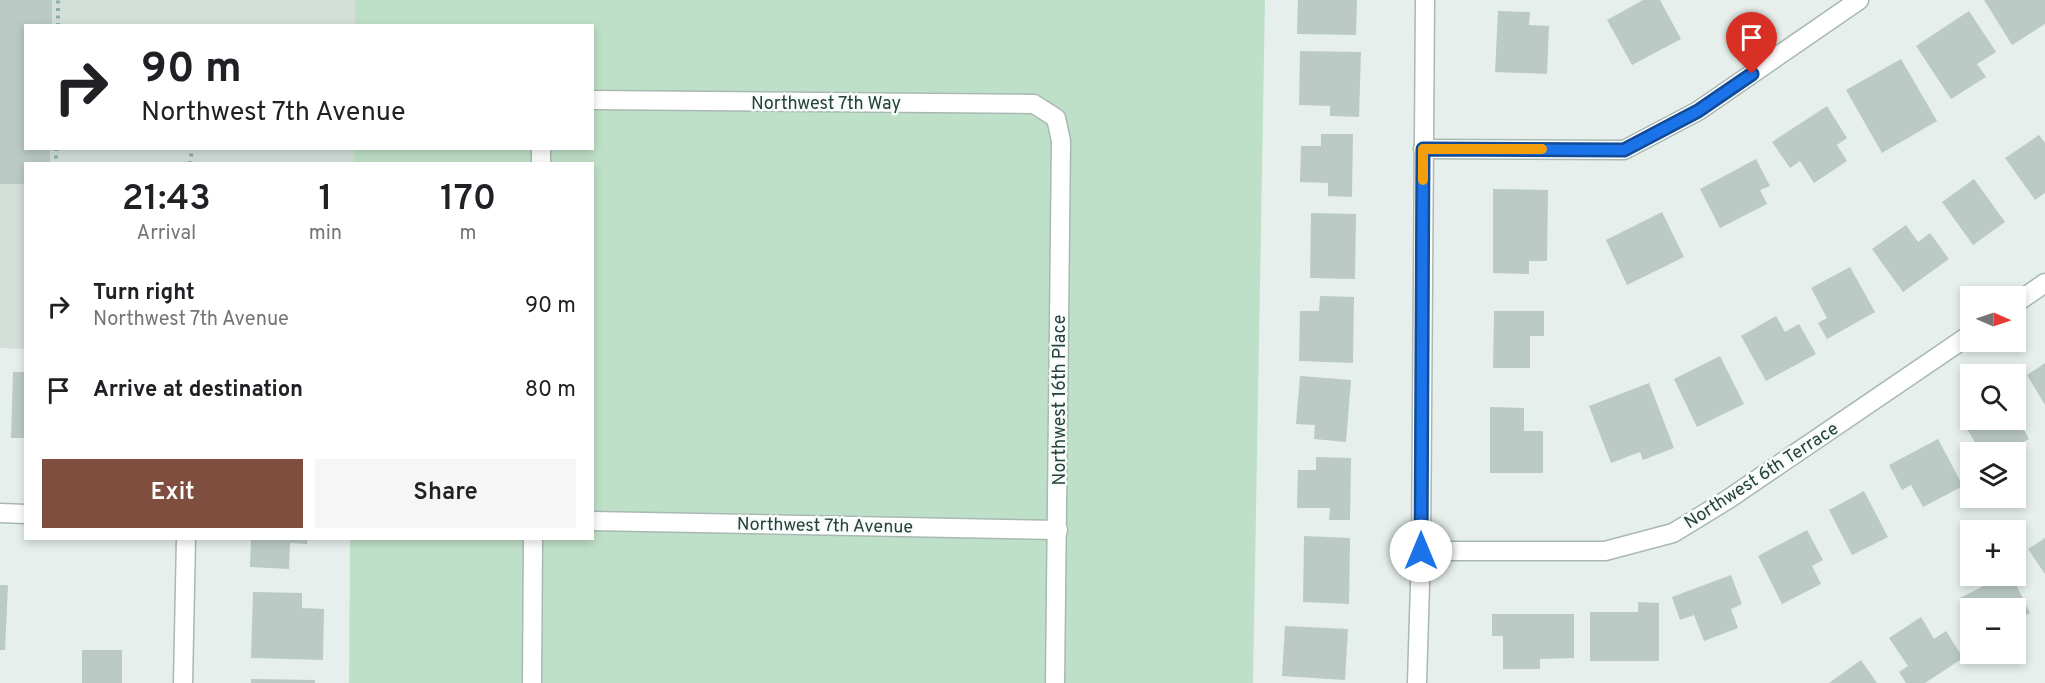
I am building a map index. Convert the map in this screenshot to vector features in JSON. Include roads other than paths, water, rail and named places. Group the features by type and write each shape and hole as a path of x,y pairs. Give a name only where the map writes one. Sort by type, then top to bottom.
{"street":[{"path":"1417,683 1421,551 1425,0"},
{"path":"1423,149 1624,150 1698,111 1859,0"},
{"name":"Northwest 7th Way","path":"594,100 1034,104 1056,118"},
{"name":"Northwest 16th Place","path":"1054,683 1058,530 1061,141 1056,118"},
{"path":"2026,296 2045,283"},
{"name":"Northwest 6th Terrace","path":"1421,551 1605,551 1673,533 1726,500 1960,341"},
{"path":"0,513 24,514"},
{"name":"Northwest 7th Avenue","path":"594,521 1058,530"},
{"path":"183,683 186,540"},
{"path":"532,683 533,540"}]}
